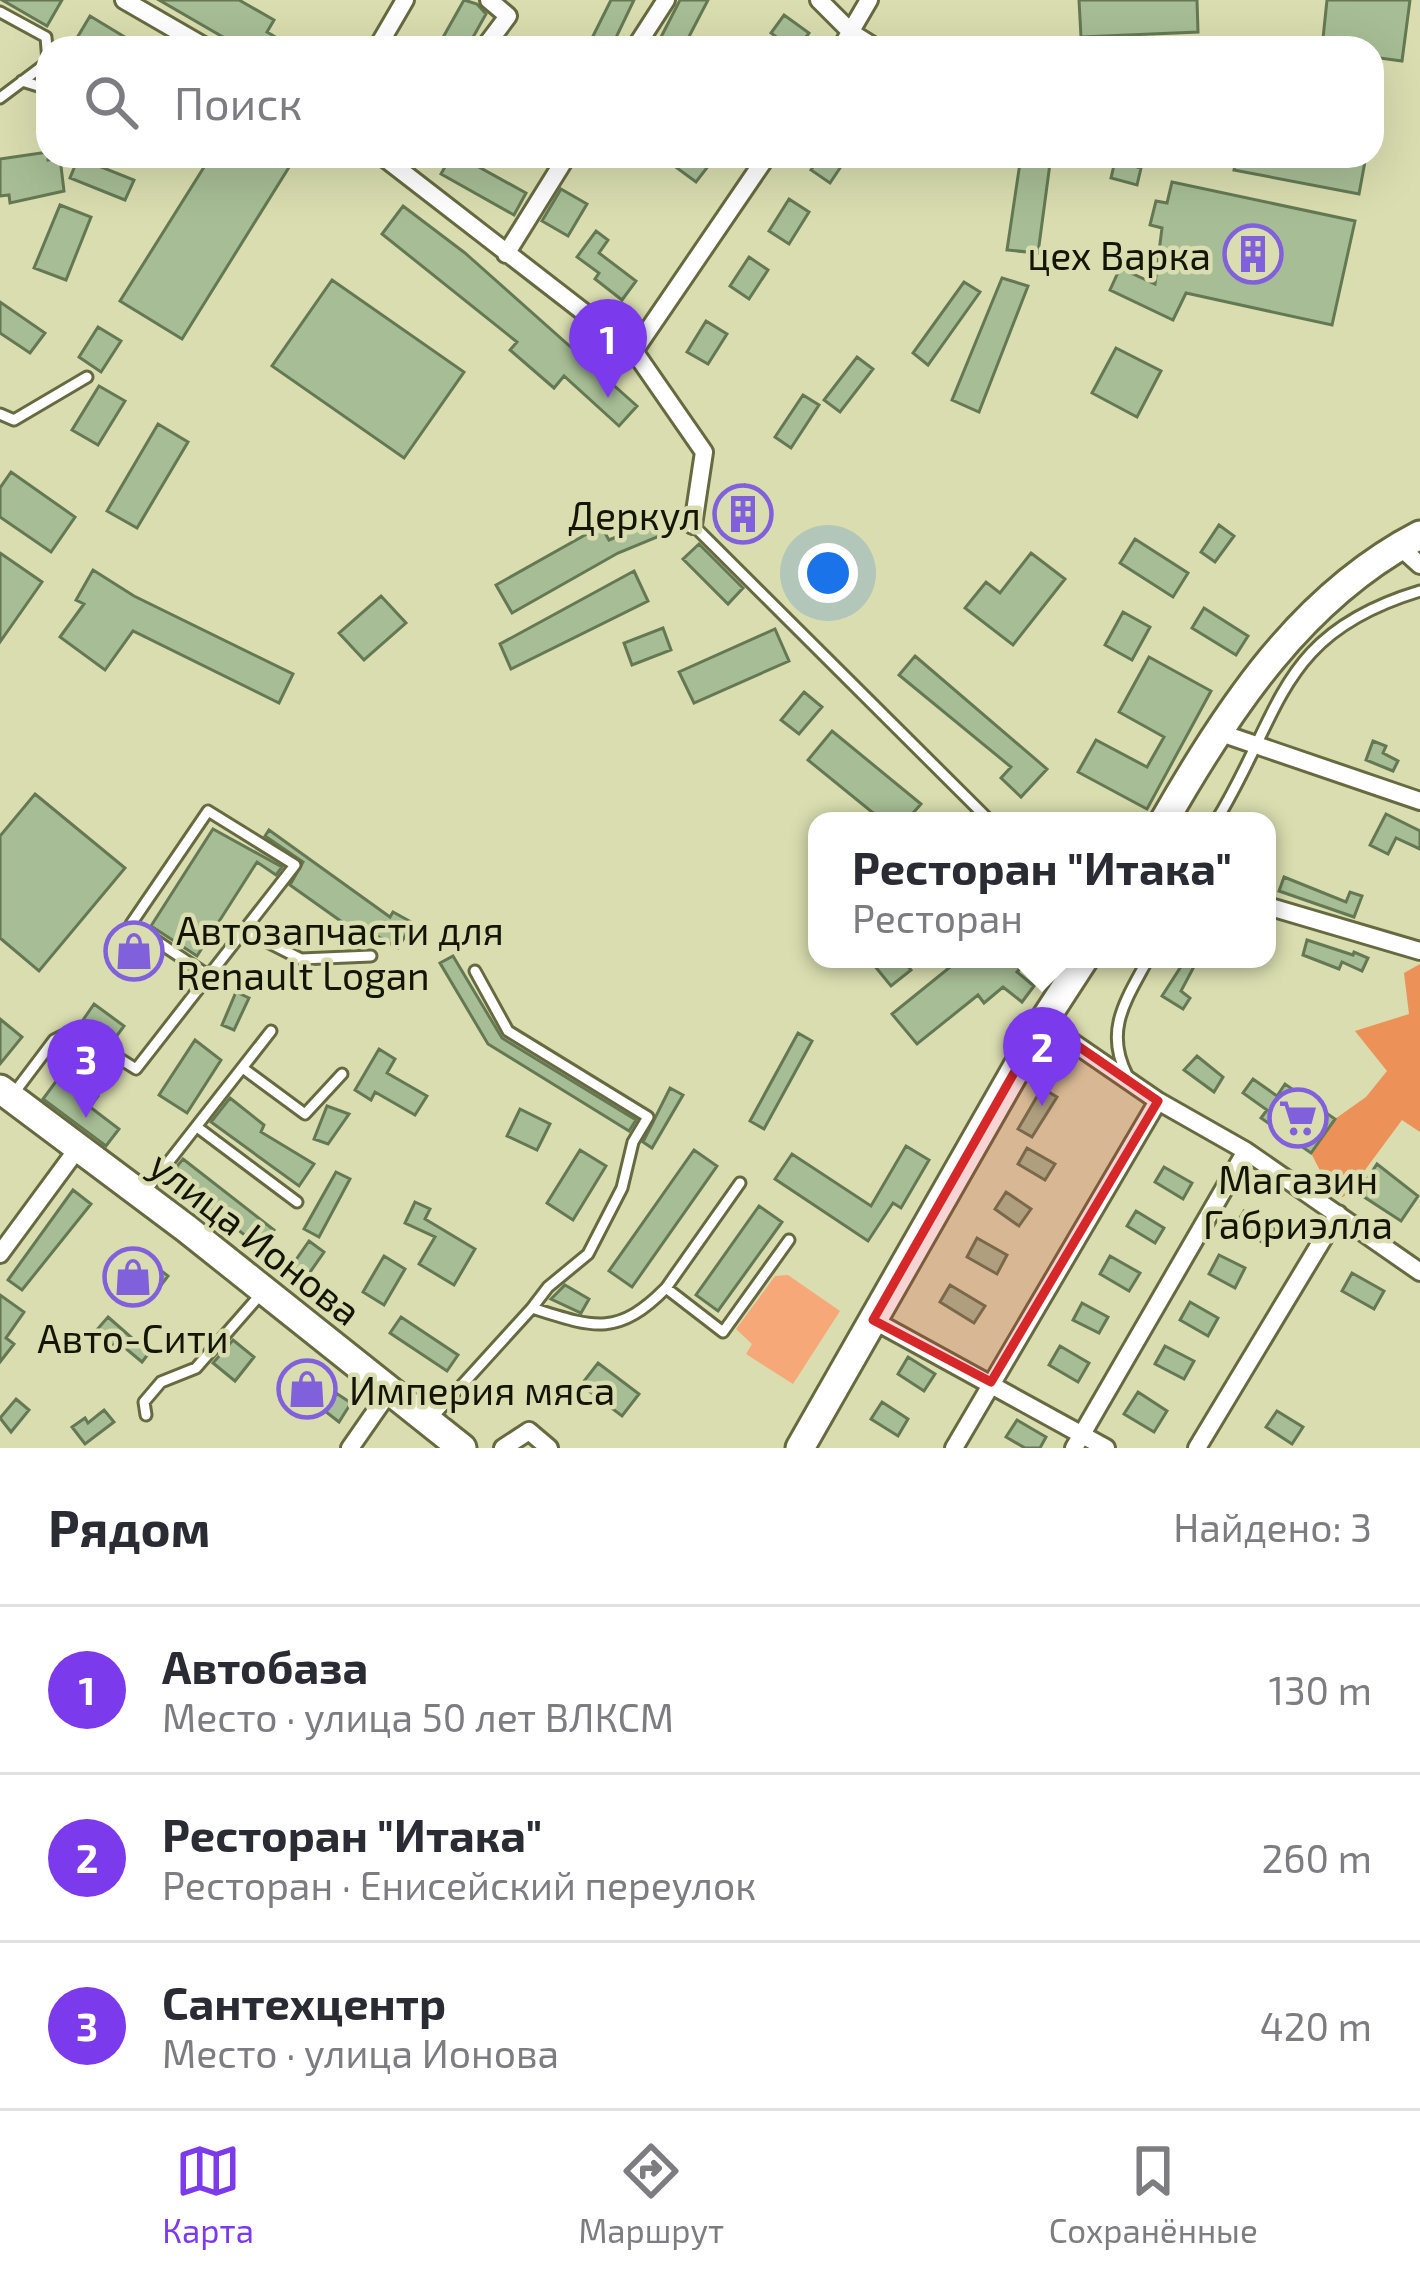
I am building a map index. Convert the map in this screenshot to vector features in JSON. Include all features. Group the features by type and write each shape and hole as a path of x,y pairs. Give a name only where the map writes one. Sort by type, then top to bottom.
{"main road":[{"path":"1169,812 1215,731 1318,607 1413,548"},
{"path":"800,1448 1078,968"},
{"name":"улица Ионова","path":"5,1093 462,1448"}],"street":[{"path":"124,0 151,7 191,36"},
{"path":"384,36 405,0"},
{"path":"489,0 508,16 493,36"},
{"path":"643,36 666,0"},
{"path":"819,0 843,36"},
{"path":"848,36 869,0"},
{"path":"404,168 506,254 634,351 704,452 693,525"},
{"path":"506,254 560,168"},
{"path":"634,351 759,168"},
{"path":"1215,731 1420,801"},
{"path":"1276,909 1420,951"},
{"path":"1043,1022 1157,1101 1246,1151 1420,1272"},
{"path":"954,1448 1157,1101"},
{"path":"0,1254 78,1148"},
{"path":"1078,1441 1246,1151"},
{"path":"1197,1448 1338,1214"},
{"path":"873,1320 991,1382 1078,1441 1106,1448"},
{"path":"350,1448 389,1392"},
{"path":"503,1448 529,1431 548,1448"}],"lane":[{"path":"0,12 44,36"},
{"path":"0,98 36,71"},
{"path":"22,81 36,85"},
{"path":"0,414 14,420 87,376"},
{"path":"693,525 981,812"},
{"path":"1221,812 1265,719 1300,663 1335,630 1360,615 1420,591"},
{"path":"5,1093 54,1040 74,1030 136,1069 209,976 244,930 296,865 208,811 131,924 209,976"},
{"path":"244,930 301,959 370,956"},
{"path":"1130,1082 1116,1055 1114,1025 1143,968"},
{"path":"429,1422 548,1287 589,1254 622,1188 633,1142 648,1117 508,1031 475,971"},
{"path":"142,1196 271,1031"},
{"path":"244,1069 304,1114 342,1074"},
{"path":"197,1127 297,1202"},
{"path":"532,1308 590,1327 623,1320 649,1305 740,1184"},
{"path":"666,1288 723,1332 789,1240"},
{"path":"146,1415 144,1402 161,1382 196,1368 264,1292"}],"highlighted area":[{"path":"1043,1022 1158,1101 991,1382 873,1320"}],"shaded area":[{"path":"1420,964 1420,1132 1402,1120 1348,1193 1333,1196 1311,1153 1335,1119 1366,1097 1387,1071 1355,1031 1409,1014 1404,973"},
{"path":"788,1275 840,1311 793,1384 746,1354 752,1344 736,1329 775,1276"}],"building":[{"path":"2,0 62,0 47,26"},
{"path":"159,0 239,0 274,20 267,32 274,36 221,36"},
{"path":"464,0 477,4 486,14 474,36 444,36"},
{"path":"611,0 634,0 617,36 593,36"},
{"path":"680,0 708,0 689,36 662,36"},
{"path":"1079,0 1197,0 1198,32 1081,36"},
{"path":"1327,0 1410,0 1402,61 1384,59 1384,36 1323,36"},
{"path":"784,15 809,33 775,36 771,33"},
{"path":"90,16 123,36 78,36"},
{"path":"36,154 36,168 61,168 64,191 10,203 9,195 0,196 0,159"},
{"path":"74,168 104,168 134,180 125,200 70,178"},
{"path":"203,168 289,168 182,339 120,301"},
{"path":"444,168 481,168 526,193 514,215 441,174"},
{"path":"677,168 707,168 696,182"},
{"path":"812,168 840,168 830,183"},
{"path":"1019,168 1049,168 1038,253 1007,250"},
{"path":"1113,168 1141,168 1137,185 1111,178"},
{"path":"1234,168 1364,168 1359,194"},
{"name":"цех Варка","path":"1172,182 1355,221 1332,325 1186,293 1173,320 1110,290 1120,268 1155,284 1162,228 1150,225 1156,201 1167,203"},
{"path":"561,189 587,204 568,236 542,221"},
{"path":"789,199 809,212 789,244 769,231"},
{"path":"60,205 91,217 66,280 34,268"},
{"path":"403,206 465,253 637,406 619,426 564,376 554,388 510,350 517,342 382,234"},
{"path":"596,231 608,240 599,253 636,281 622,300 595,279 599,273 577,257"},
{"path":"749,257 768,270 749,299 730,286"},
{"path":"1002,278 1028,286 979,412 952,400"},
{"path":"332,280 464,372 404,458 272,366"},
{"path":"964,282 980,292 928,365 913,353"},
{"path":"0,302 45,333 30,353 0,333"},
{"path":"706,321 727,334 708,364 687,352"},
{"path":"98,327 121,341 101,372 79,357"},
{"path":"1116,348 1161,371 1137,417 1092,393"},
{"path":"857,357 873,369 840,412 824,400"},
{"path":"99,386 125,401 98,445 72,430"},
{"path":"803,395 819,405 791,448 775,437"},
{"path":"158,424 188,442 137,528 107,511"},
{"path":"11,472 75,517 51,552 0,517 0,488"},
{"name":"Деркул","path":"745,485 768,500 741,542 717,527"},
{"path":"656,520 662,535 618,553 512,613 496,585 601,526 609,540"},
{"path":"1219,525 1234,536 1215,562 1201,552"},
{"path":"1135,539 1188,573 1173,597 1120,563"},
{"path":"699,544 743,588 728,604 683,559"},
{"path":"0,553 42,582 0,642"},
{"path":"1031,553 1065,579 1013,645 965,608 986,582 1000,593"},
{"path":"93,570 134,596 293,674 279,703 133,631 105,670 60,637 84,604 76,600"},
{"path":"634,571 648,601 511,669 500,644"},
{"path":"381,596 406,623 364,660 339,633"},
{"path":"1204,608 1248,636 1236,655 1192,628"},
{"path":"1123,612 1150,627 1132,660 1105,645"},
{"path":"663,628 671,650 632,665 624,643"},
{"path":"775,629 789,661 694,703 679,672"},
{"path":"915,656 1047,769 1021,797 1001,778 1011,767 899,675"},
{"path":"1149,657 1211,691 1147,809 1078,772 1096,740 1147,767 1164,737 1119,712"},
{"path":"804,692 822,707 799,734 781,720"},
{"path":"832,731 921,804 914,812 872,812 808,760"},
{"path":"1373,741 1386,746 1383,753 1398,761 1393,771 1366,760"},
{"path":"35,794 125,868 39,971 0,938 0,836"},
{"path":"1386,814 1420,831 1420,849 1396,838 1388,854 1370,845"},
{"path":"213,829 282,867 276,875 257,862 197,956 151,926"},
{"path":"269,830 390,917 393,912 413,923 398,948 370,932 366,939 290,885 303,862 265,836"},
{"path":"1284,877 1346,902 1350,892 1362,896 1354,917 1279,891"},
{"path":"1307,940 1368,958 1362,971 1342,962 1339,969 1303,955"},
{"path":"453,956 502,1038 636,1120 629,1131 488,1044 440,963"},
{"path":"876,968 909,968 911,970 891,986"},
{"path":"949,968 1021,968 1017,972 1034,986 1022,1002 1003,987 984,1003 978,995 917,1044 892,1014"},
{"path":"1180,968 1193,968 1181,991 1190,998 1183,1009 1162,996"},
{"path":"236,992 249,998 234,1030 222,1025"},
{"path":"94,1004 124,1026 113,1041 83,1020"},
{"path":"0,1019 22,1037 0,1064"},
{"path":"798,1033 812,1041 764,1129 750,1121"},
{"path":"195,1040 221,1060 187,1113 159,1095"},
{"path":"379,1049 395,1059 387,1073 427,1096 415,1115 375,1092 371,1100 355,1090"},
{"path":"1197,1056 1223,1077 1214,1092 1184,1070"},
{"name":"Магазин Габриэлла","path":"1253,1079 1277,1096 1285,1084 1335,1119 1311,1153 1261,1118 1267,1110 1243,1093"},
{"path":"57,1080 78,1096 86,1086 98,1096 90,1107 119,1129 106,1146 43,1099"},
{"path":"670,1088 683,1095 652,1148 643,1142"},
{"path":"1042,1088 1057,1097 1032,1137 1018,1129"},
{"path":"230,1098 264,1125 261,1132 314,1164 299,1186 211,1122"},
{"path":"327,1106 349,1114 328,1144 314,1139"},
{"path":"520,1109 550,1124 537,1150 507,1136"},
{"path":"906,1146 929,1160 901,1208 893,1203 868,1241 775,1179 792,1154 871,1206"},
{"path":"1027,1148 1055,1164 1045,1180 1018,1164"},
{"path":"580,1150 606,1166 573,1220 547,1203"},
{"path":"694,1150 717,1166 632,1287 609,1271"},
{"path":"183,1159 274,1230 260,1247 169,1176"},
{"path":"1377,1164 1418,1196 1401,1221 1358,1193"},
{"path":"1164,1167 1192,1183 1183,1199 1155,1182"},
{"path":"336,1172 350,1179 319,1237 304,1229"},
{"path":"73,1190 91,1204 22,1290 8,1280"},
{"path":"1006,1192 1031,1209 1019,1226 995,1209"},
{"path":"415,1202 430,1209 425,1219 475,1249 454,1285 419,1264 435,1237 405,1223"},
{"path":"759,1206 782,1222 718,1311 696,1295"},
{"path":"1136,1211 1164,1228 1155,1243 1127,1226"},
{"path":"1244,1211 1274,1229 1265,1244 1235,1226"},
{"path":"977,1238 1007,1255 997,1274 967,1257"},
{"path":"309,1241 324,1252 306,1278 291,1267"},
{"name":"Авто-Сити","path":"137,1252 168,1276 153,1296 141,1287 130,1302 110,1287"},
{"path":"1219,1255 1245,1268 1235,1288 1209,1274"},
{"path":"384,1256 405,1269 384,1305 363,1292"},
{"path":"1110,1256 1140,1273 1129,1291 1100,1274"},
{"path":"1352,1273 1384,1291 1374,1309 1342,1291"},
{"path":"565,1285 589,1299 581,1313 551,1299"},
{"path":"950,1285 985,1306 974,1323 940,1302"},
{"path":"0,1295 24,1312 6,1338 14,1344 0,1362"},
{"path":"1190,1302 1218,1318 1208,1336 1180,1320"},
{"path":"1082,1303 1108,1317 1099,1333 1073,1320"},
{"path":"108,1317 149,1353 142,1362 117,1341 111,1348 94,1333"},
{"path":"401,1317 458,1355 447,1371 390,1333"},
{"path":"233,1340 254,1357 235,1381 213,1363"},
{"path":"1060,1346 1089,1363 1078,1382 1049,1365"},
{"path":"1165,1346 1194,1361 1184,1379 1155,1364"},
{"path":"908,1357 935,1374 924,1391 898,1374"},
{"path":"598,1363 639,1394 622,1416 581,1385"},
{"path":"303,1375 332,1399 336,1393 351,1403 339,1422 293,1386"},
{"path":"1138,1392 1167,1411 1154,1432 1124,1414"},
{"path":"16,1399 29,1410 11,1432 0,1418"},
{"path":"882,1402 908,1419 898,1436 871,1419"},
{"path":"104,1410 114,1422 85,1444 72,1427 85,1418 88,1423"},
{"path":"1277,1411 1303,1427 1292,1444 1266,1427"},
{"path":"1017,1420 1046,1437 1040,1448 1025,1448 1006,1437"}],"place":[{"name":"цех Варка","path":"1253,254"},
{"name":"Автобаза","path":"608,398"},
{"name":"Деркул","path":"743,514"},
{"name":"Автозапчасти для Renault Logan","path":"134,951"},
{"name":"Ресторан \"Итака\"","path":"1042,1106"},
{"name":"Сантехцентр","path":"86,1118"},
{"name":"Магазин Габриэлла","path":"1298,1118"},
{"name":"Авто-Сити","path":"133,1277"},
{"name":"Империя мяса","path":"307,1389"}]}
